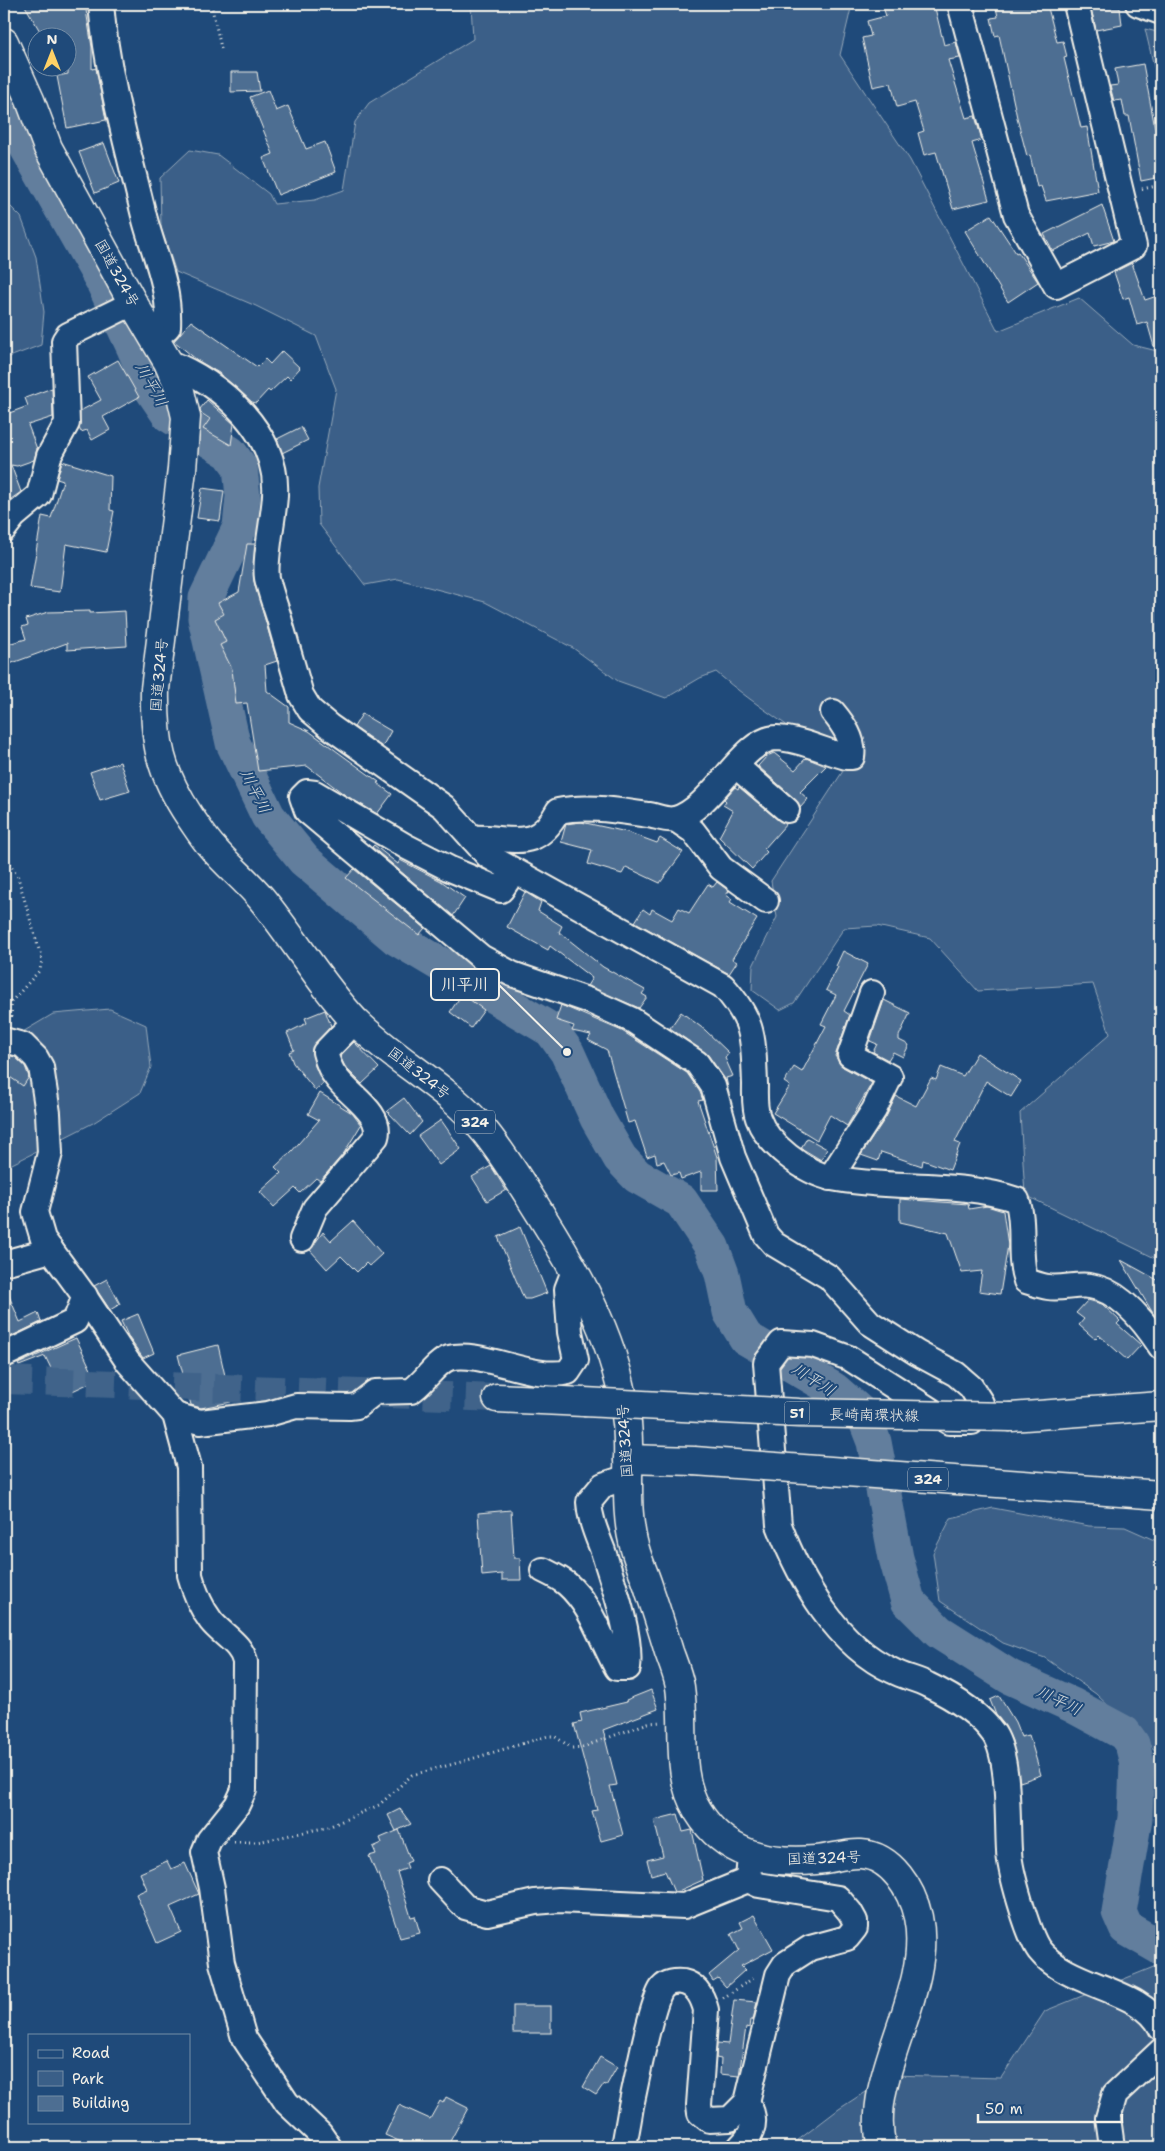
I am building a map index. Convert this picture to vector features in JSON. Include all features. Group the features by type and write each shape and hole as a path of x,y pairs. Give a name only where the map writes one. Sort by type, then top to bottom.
{"highway":[{"name":"国道324号","path":"4,42 30,100 48,148 133,303 168,362 179,387 186,416 182,469 155,689 155,719 164,772 175,795 209,844 260,896 355,1021 384,1046 444,1091 485,1131 524,1188 592,1302 616,1364 627,1423 630,1515 634,1547 680,1684 685,1781 698,1812 724,1842 740,1852 749,1867 861,1854 873,1857 897,1873 909,1892 918,1918 921,1950 914,1984 882,2096 879,2136 882,2147"},
{"name":"長崎南環状線","path":"497,1398 798,1414 1011,1417 1161,1415"},
{"name":"51","path":"1011,1417 1161,1406"},
{"name":"324","path":"628,1468 694,1462 1161,1495"}],"street":[{"path":"101,4 104,38 122,119 146,222 167,290 168,327 155,338"},
{"path":"960,4 1016,215 1056,286 1134,246 1076,4"},
{"path":"1138,4 1161,12"},
{"path":"4,528 14,516 39,495 49,456 67,423 64,341 68,335 133,303"},
{"path":"168,362 189,370 215,387 257,431 269,453 275,494 267,577 301,695 310,710 374,759 444,807 488,856 723,986 741,1006 750,1026 757,1117 768,1138 790,1157 830,1178 982,1192 1017,1200 1021,1211 1021,1268 1026,1281 1048,1287 1088,1286 1101,1288 1115,1296 1136,1316 1161,1347"},
{"path":"675,819 699,806 757,745 775,738 794,740 846,757 852,757 852,743 842,723 833,712"},
{"path":"736,766 787,810"},
{"path":"514,871 501,890 407,847 315,793 307,792 302,797 307,811 481,957 512,974 590,1001 632,1020 697,1063 713,1086 733,1157 766,1235 774,1244 828,1277 870,1323 917,1353 956,1374 971,1387 981,1403 978,1415 972,1422 949,1422 848,1358 813,1345 782,1343 766,1363 779,1525 788,1547 813,1593 838,1627 862,1653 892,1671 928,1685 961,1705 978,1716 995,1736 1005,1776 1009,1853 1029,1933 1040,1951 1066,1973 1143,2006 1161,2028"},
{"path":"472,838 525,840 539,836 549,828 558,811 579,808 675,819 693,831 722,868 766,901"},
{"path":"830,1178 874,1110 890,1077 850,1055 872,993"},
{"path":"302,1239 315,1208 376,1137 378,1132 372,1116 336,1077 325,1052 355,1021"},
{"path":"9,1033 41,1067 48,1112 50,1153 35,1212 38,1229 128,1362 175,1415 189,1467 190,1575 194,1589 211,1621 244,1654 244,1790 237,1805 209,1840 204,1852 205,1860 212,1888 222,1963 244,2038 287,2103 322,2143"},
{"path":"4,1263 51,1250"},
{"path":"175,1415 200,1422 268,1414 296,1406 357,1406 375,1392 411,1391 448,1358 467,1357 523,1370 559,1374 568,1372 576,1360 570,1332 567,1289 574,1271"},
{"path":"4,1355 75,1321 85,1296"},
{"path":"543,1570 566,1583 578,1596 596,1625 617,1668 628,1668 630,1652 611,1577 590,1516 589,1502 603,1485 628,1468"},
{"path":"440,1880 465,1907 486,1913 536,1902 559,1900 684,1906 749,1867 759,1885 838,1898 850,1912 855,1921 854,1928 847,1938 810,1948 785,1964 778,1975 747,2102 730,2119 709,2120 700,2113 706,2010 703,2000 697,1990 688,1983 670,1983 661,1990 635,2088 624,2147"},
{"path":"1112,2147 1108,2118 1115,2094 1161,2051"},
{"path":"740,2147 751,2136 754,2124 752,2111 747,2102"}],"path":[{"path":"212,4 222,52"},
{"path":"4,855 17,874 42,960 40,970 11,1002 9,1033"},
{"path":"205,1860 213,1856 217,1848 224,1842 258,1842 328,1827 379,1805 412,1775 548,1736 554,1736 572,1748 583,1747 648,1723 682,1720"},
{"path":"706,2010 773,1965 785,1964"}],"green space":[{"path":"471,4 852,4 840,55 910,160 998,331 1079,298 1133,345 1161,352 1161,1261 1025,1195 1020,1113 1110,1034 1093,984 978,991 930,938 877,926 844,928 794,1003 780,1010 752,990 753,966 777,917 771,881 845,768 747,697 716,672 700,678 666,698 618,681 573,648 485,602 398,579 365,585 319,524 318,488 336,389 316,336 256,306 176,272 161,228 160,178 190,150 218,155 269,194 274,204 315,200 344,190 355,122 369,103 473,39"},
{"path":"1145,29 1161,33 1161,96"},
{"path":"4,200 21,217 36,257 44,312 41,345 4,359"},
{"path":"110,1009 146,1025 151,1067 140,1093 93,1123 4,1168 4,1043 53,1014"},
{"path":"993,1508 1089,1526 1125,1527 1161,1543 1161,1756 1096,1694 1045,1658 1003,1643 940,1601 933,1553 951,1518"},
{"path":"1161,1964 1161,2147 789,2147 839,2109 891,2075 1001,2078 1045,2011"}],"building":[{"path":"24,4 85,4 92,47 92,69 96,68 106,120 67,128 57,78 78,78 78,28 38,28"},
{"path":"882,4 934,4 944,45 956,42 960,58 948,60 966,118 975,116 982,140 972,143 989,200 953,209 936,152 924,155 918,133 924,131 915,102 897,107 891,83 873,87 862,38 871,36 867,21 886,16"},
{"path":"1012,4 1047,4 1057,42 1063,41 1067,57 1064,58 1081,128 1087,127 1098,191 1046,201 1041,186 1037,187 1030,155 1027,156 1018,122 999,35 995,36 991,18 998,17 996,7"},
{"path":"1091,8 1120,8 1122,25 1096,30"},
{"path":"1143,64 1155,128 1158,127 1161,142 1161,177 1141,181 1129,116 1125,116 1122,100 1114,101 1110,86 1118,85 1115,69"},
{"path":"231,72 257,72 260,91 231,92"},
{"path":"268,90 276,111 288,106 306,149 325,142 336,172 278,195 263,158 273,154 250,97"},
{"path":"104,143 119,183 95,193 79,152"},
{"path":"1102,205 1114,241 1094,246 1090,233 1053,251 1044,234"},
{"path":"991,215 1038,282 1008,302 965,231"},
{"path":"1132,263 1145,300 1157,296 1161,313 1161,356 1157,357 1147,322 1137,325 1129,297 1123,299 1114,272"},
{"path":"191,321 257,367 265,359 270,364 282,351 300,368 290,379 287,376 270,392 268,390 256,403 252,402 219,373 197,360 174,341"},
{"path":"118,360 139,397 103,417 110,430 92,440 87,430 81,432 79,428 80,411 101,400 88,377"},
{"path":"52,388 53,417 28,425 37,449 34,460 17,466 11,465 21,492 4,504 4,415 28,406 25,398"},
{"path":"207,400 234,424 231,445 203,429 210,419 201,413 200,409"},
{"path":"301,427 308,440 282,453 277,439"},
{"path":"62,461 111,476 110,510 114,511 106,552 66,544 60,592 30,588 42,516 51,518 63,481 57,479"},
{"path":"202,488 224,491 220,521 197,518"},
{"path":"247,544 255,544 254,581 277,661 265,665 267,691 289,707 289,722 309,731 379,782 377,783 392,794 377,814 345,795 307,766 258,771 247,703 236,704 232,669 220,645 226,642 215,619 224,614 218,603 239,592"},
{"path":"90,611 90,613 125,611 127,646 67,650 67,643 4,666 4,645 26,639 22,627 28,625 26,619 48,612"},
{"path":"362,714 391,731 382,747 354,727"},
{"path":"774,753 795,770 806,758 826,766 800,792 808,799 800,808 796,800 758,766 767,756"},
{"path":"120,762 130,791 100,800 90,772"},
{"path":"735,787 738,789 739,787 778,820 787,823 764,849 767,852 752,869 719,837 733,811 723,805 726,801 724,799"},
{"path":"581,822 627,832 657,843 660,838 683,852 660,883 626,867 622,874 588,864 592,850 561,842 566,824"},
{"path":"374,845 398,864 400,860 441,881 465,898 453,916 372,847"},
{"path":"354,869 425,928 419,935 346,878"},
{"path":"717,882 729,891 726,895 732,899 730,902 757,919 732,959 737,962 729,974 635,922 643,909 650,914 652,909 672,920 679,908 689,913 708,884 713,887"},
{"path":"525,892 541,902 538,911 562,926 559,932 603,967 645,990 642,994 647,997 639,1008 587,986 592,978 550,946 548,950 507,927"},
{"path":"843,951 868,964 844,1011 850,1015 835,1056 843,1067 872,1083 847,1126 830,1115 817,1140 773,1113 790,1086 784,1082 794,1067 802,1072 826,1026 821,1024 836,995 826,990 838,967 836,966"},
{"path":"462,994 484,1010 471,1028 450,1012"},
{"path":"884,1000 910,1013 899,1036 899,1040 909,1045 903,1057 893,1052 888,1060 873,1052 877,1044 870,1041"},
{"path":"561,1005 622,1031 687,1073 703,1100 698,1101 717,1157 718,1190 701,1190 701,1172 681,1179 679,1173 671,1175 664,1161 657,1163 655,1154 647,1157 635,1121 628,1123 607,1050 588,1040 591,1035 572,1031 574,1026 556,1020"},
{"path":"325,1010 331,1026 312,1049 315,1066 324,1083 315,1090 293,1063 289,1052 294,1050 287,1033 307,1023 305,1018"},
{"path":"681,1012 705,1030 729,1053 725,1058 733,1076 726,1078 728,1088 724,1078 708,1055 670,1028"},
{"path":"354,1042 379,1068 362,1084 345,1067 340,1056"},
{"path":"977,1053 1021,1081 1011,1097 986,1081 955,1142 960,1144 950,1170 923,1160 922,1166 881,1152 878,1161 861,1155 886,1117 896,1096 916,1106 931,1078 936,1080 941,1067 963,1076"},
{"path":"4,1054 15,1057 25,1066 29,1077 23,1086 4,1073"},
{"path":"320,1093 352,1113 361,1125 344,1153 320,1181 316,1178 300,1193 295,1188 274,1207 260,1192 281,1173 275,1167 319,1120 308,1114"},
{"path":"404,1098 422,1122 410,1135 387,1111"},
{"path":"441,1120 461,1149 439,1165 418,1136"},
{"path":"807,1138 827,1149 821,1160 801,1148"},
{"path":"491,1166 506,1190 487,1201 472,1177"},
{"path":"900,1199 968,1204 969,1209 987,1206 1003,1211 1008,1245 1000,1294 979,1291 982,1271 962,1273 948,1233 900,1222"},
{"path":"353,1221 382,1254 369,1266 366,1263 357,1272 341,1256 327,1269 310,1250 323,1232 331,1241"},
{"path":"520,1227 547,1293 530,1299 524,1299 498,1237"},
{"path":"1121,1260 1161,1282 1161,1323 1154,1315"},
{"path":"107,1279 120,1304 110,1310 94,1286"},
{"path":"4,1284 20,1322 38,1313 41,1322 8,1338 4,1328"},
{"path":"1088,1300 1102,1304 1120,1321 1117,1324 1141,1345 1127,1360 1099,1335 1095,1339 1079,1325 1084,1319 1076,1313"},
{"path":"138,1314 154,1353 143,1358 129,1338 121,1321"},
{"path":"76,1338 96,1380 64,1395 45,1356 19,1366 18,1364"},
{"path":"218,1345 231,1402 201,1408 191,1405 178,1355"},
{"path":"511,1510 514,1558 520,1558 521,1580 502,1580 502,1574 482,1576 478,1513"},
{"path":"651,1690 658,1709 603,1730 617,1785 610,1786 623,1835 601,1841 592,1811 597,1810 574,1724 582,1722 580,1713 627,1702 626,1700"},
{"path":"999,1696 1015,1722 1021,1737 1029,1735 1041,1775 1020,1782 1012,1741 1005,1726 996,1715 990,1700"},
{"path":"400,1809 411,1824 396,1831 388,1815"},
{"path":"678,1814 683,1832 692,1830 703,1880 674,1892 665,1871 651,1875 647,1860 663,1856 654,1820"},
{"path":"399,1830 411,1861 406,1863 408,1868 397,1872 411,1917 415,1916 420,1933 400,1938 379,1874 377,1875 369,1856 376,1854 373,1847 382,1843 380,1838"},
{"path":"167,1861 171,1869 185,1863 199,1894 170,1907 181,1932 157,1943 136,1894 147,1889 140,1873"},
{"path":"754,1915 773,1949 741,1966 745,1970 726,1987 718,1978 713,1981 709,1975 739,1950 731,1934 743,1928 740,1922"},
{"path":"734,2000 757,2002 753,2020 750,2020 749,2028 746,2027 739,2076 720,2074 721,2059 716,2058 717,2043 728,2044"},
{"path":"513,2006 551,2006 551,2033 513,2033"},
{"path":"600,2057 617,2067 606,2086 603,2085 596,2095 583,2087"},
{"path":"446,2097 468,2108 447,2147 413,2147 385,2135 399,2105 430,2119 440,2101 443,2103"}],"waterway":[{"name":"川平川","path":"4,107 103,282 150,387 169,415 230,453 240,467 243,496 240,527 206,598 205,618 233,743 268,816 304,860 396,938 551,1030 567,1052 597,1118 620,1158 637,1176 681,1201 712,1247 722,1274 730,1312 746,1338 833,1389 864,1416 874,1442 896,1558 908,1601 939,1632 1010,1677 1072,1705 1124,1733 1132,1744 1137,1763 1135,1818 1119,1912 1126,1928 1161,1948"}],"tunnel":[{"path":"4,1380 497,1398"}],"place":[{"name":"川平川","path":"567,1052"}]}
